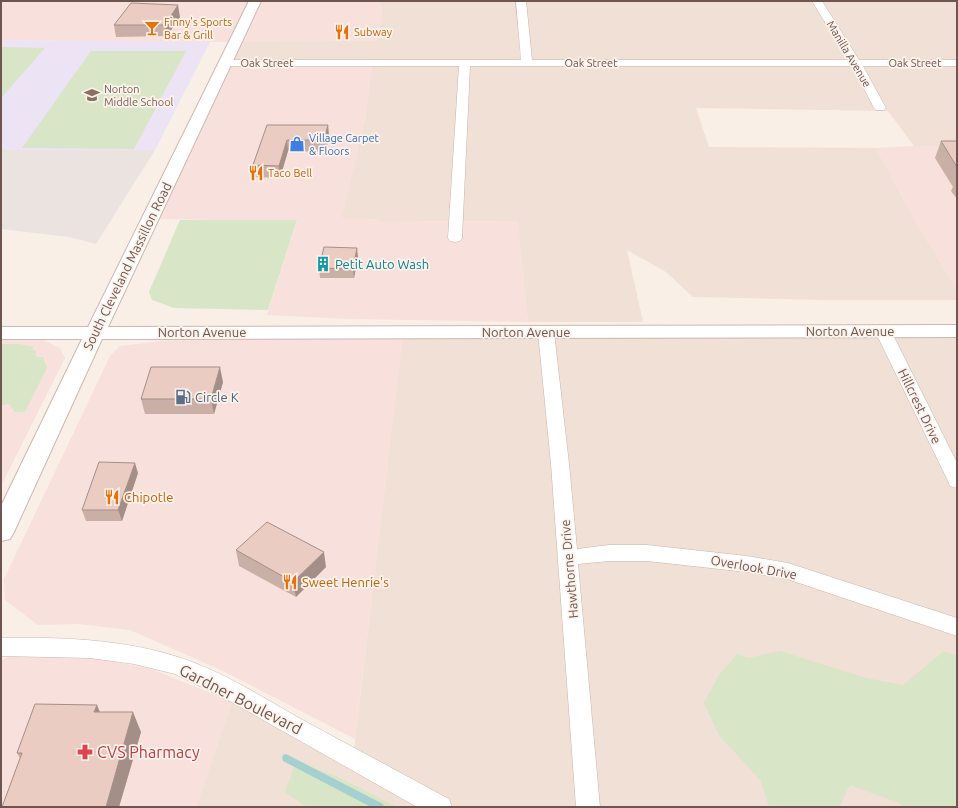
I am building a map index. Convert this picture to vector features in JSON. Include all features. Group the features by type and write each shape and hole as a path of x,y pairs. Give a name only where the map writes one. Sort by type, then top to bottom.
{"main road":[{"name":"South Cleveland Massillon Road","path":"1,532 255,1"},
{"name":"Norton Avenue","path":"1,333 957,331"}],"street":[{"path":"521,1 527,64"},
{"name":"Manilla Avenue","path":"817,1 856,64 880,108"},
{"name":"Oak Street","path":"225,63 957,63"},
{"path":"455,238 465,63"},
{"name":"Hillcrest Drive","path":"883,331 957,481"},
{"name":"Hawthorne Drive","path":"546,332 568,557 588,807"},
{"name":"Overlook Drive","path":"568,557 609,553 647,553 732,562 788,571 957,627"},
{"name":"Gardner Boulevard","path":"1,647 65,646 105,650 140,656 179,666 248,700 440,807"}],"shaded area":[{"path":"1,1 377,1 383,8 378,41 210,42 1,40"},
{"path":"377,1 957,1 957,146 914,146 888,111 696,108 709,147 876,148 916,223 957,289 957,300 826,300 693,297 666,272 627,250 643,322 528,322 517,221 381,222 375,219 341,219 366,115 372,63 225,63 235,42 383,8"},
{"name":"Norton Middle School","path":"1,40 210,42 155,150 8,150 1,148"},
{"path":"225,63 372,63 366,115 342,218 376,219 381,222 518,221 528,322 350,319 267,315 297,221 151,219"},
{"path":"957,146 957,289 916,223 876,148"},
{"path":"1,148 8,150 155,150 96,244 69,237 1,229"},
{"path":"957,331 957,807 196,807 235,693 353,758 403,332"},
{"path":"403,337 355,739 225,672 130,630 79,624 38,625 5,600 4,579 110,356 120,346 188,338"},
{"path":"41,339 60,348 65,358 1,486 1,340"},
{"path":"78,655 152,669 232,702 196,807 1,807 1,661 9,656"}],"green space":[{"path":"1,47 45,48 1,98"},
{"path":"91,51 186,51 134,149 22,148"},
{"path":"180,220 297,220 268,310 174,308 152,300 149,292"},
{"path":"1,344 19,344 34,347 32,349 37,352 35,354 37,357 43,357 47,368 25,412 14,412 10,404 1,405"},
{"path":"780,651 866,678 903,685 944,651 957,656 957,807 903,807 899,803 850,785 839,807 769,807 761,781 719,735 704,703 719,675 737,654 749,658"},
{"path":"296,762 336,776 397,807 307,807 285,792"}],"building":[{"path":"131,3 178,5 165,25 114,25"},
{"path":"267,125 328,125 324,140 287,140 279,166 253,165"},
{"path":"941,141 957,141 957,167"},
{"path":"324,247 357,248 353,269 319,268"},
{"path":"151,367 220,367 211,399 141,399"},
{"name":"Chipotle","path":"99,462 135,463 118,510 82,510"},
{"path":"267,522 324,552 293,582 236,550"},
{"name":"CVS Pharmacy","path":"35,704 97,705 94,712 133,712 106,807 2,807 22,753 17,753"}],"waterway":[{"path":"286,758 380,807"}],"place":[{"name":"Finny's Sports Bar & Grill","path":"152,28"},
{"name":"Subway","path":"342,32"},
{"name":"Norton Middle School","path":"92,95"},
{"name":"Village Carpet & Floors","path":"297,144"},
{"name":"Taco Bell","path":"256,173"},
{"name":"Petit Auto Wash","path":"323,264"},
{"name":"Circle K","path":"183,397"},
{"name":"Chipotle","path":"112,497"},
{"name":"Sweet Henrie's","path":"290,582"},
{"name":"CVS Pharmacy","path":"85,752"}]}
